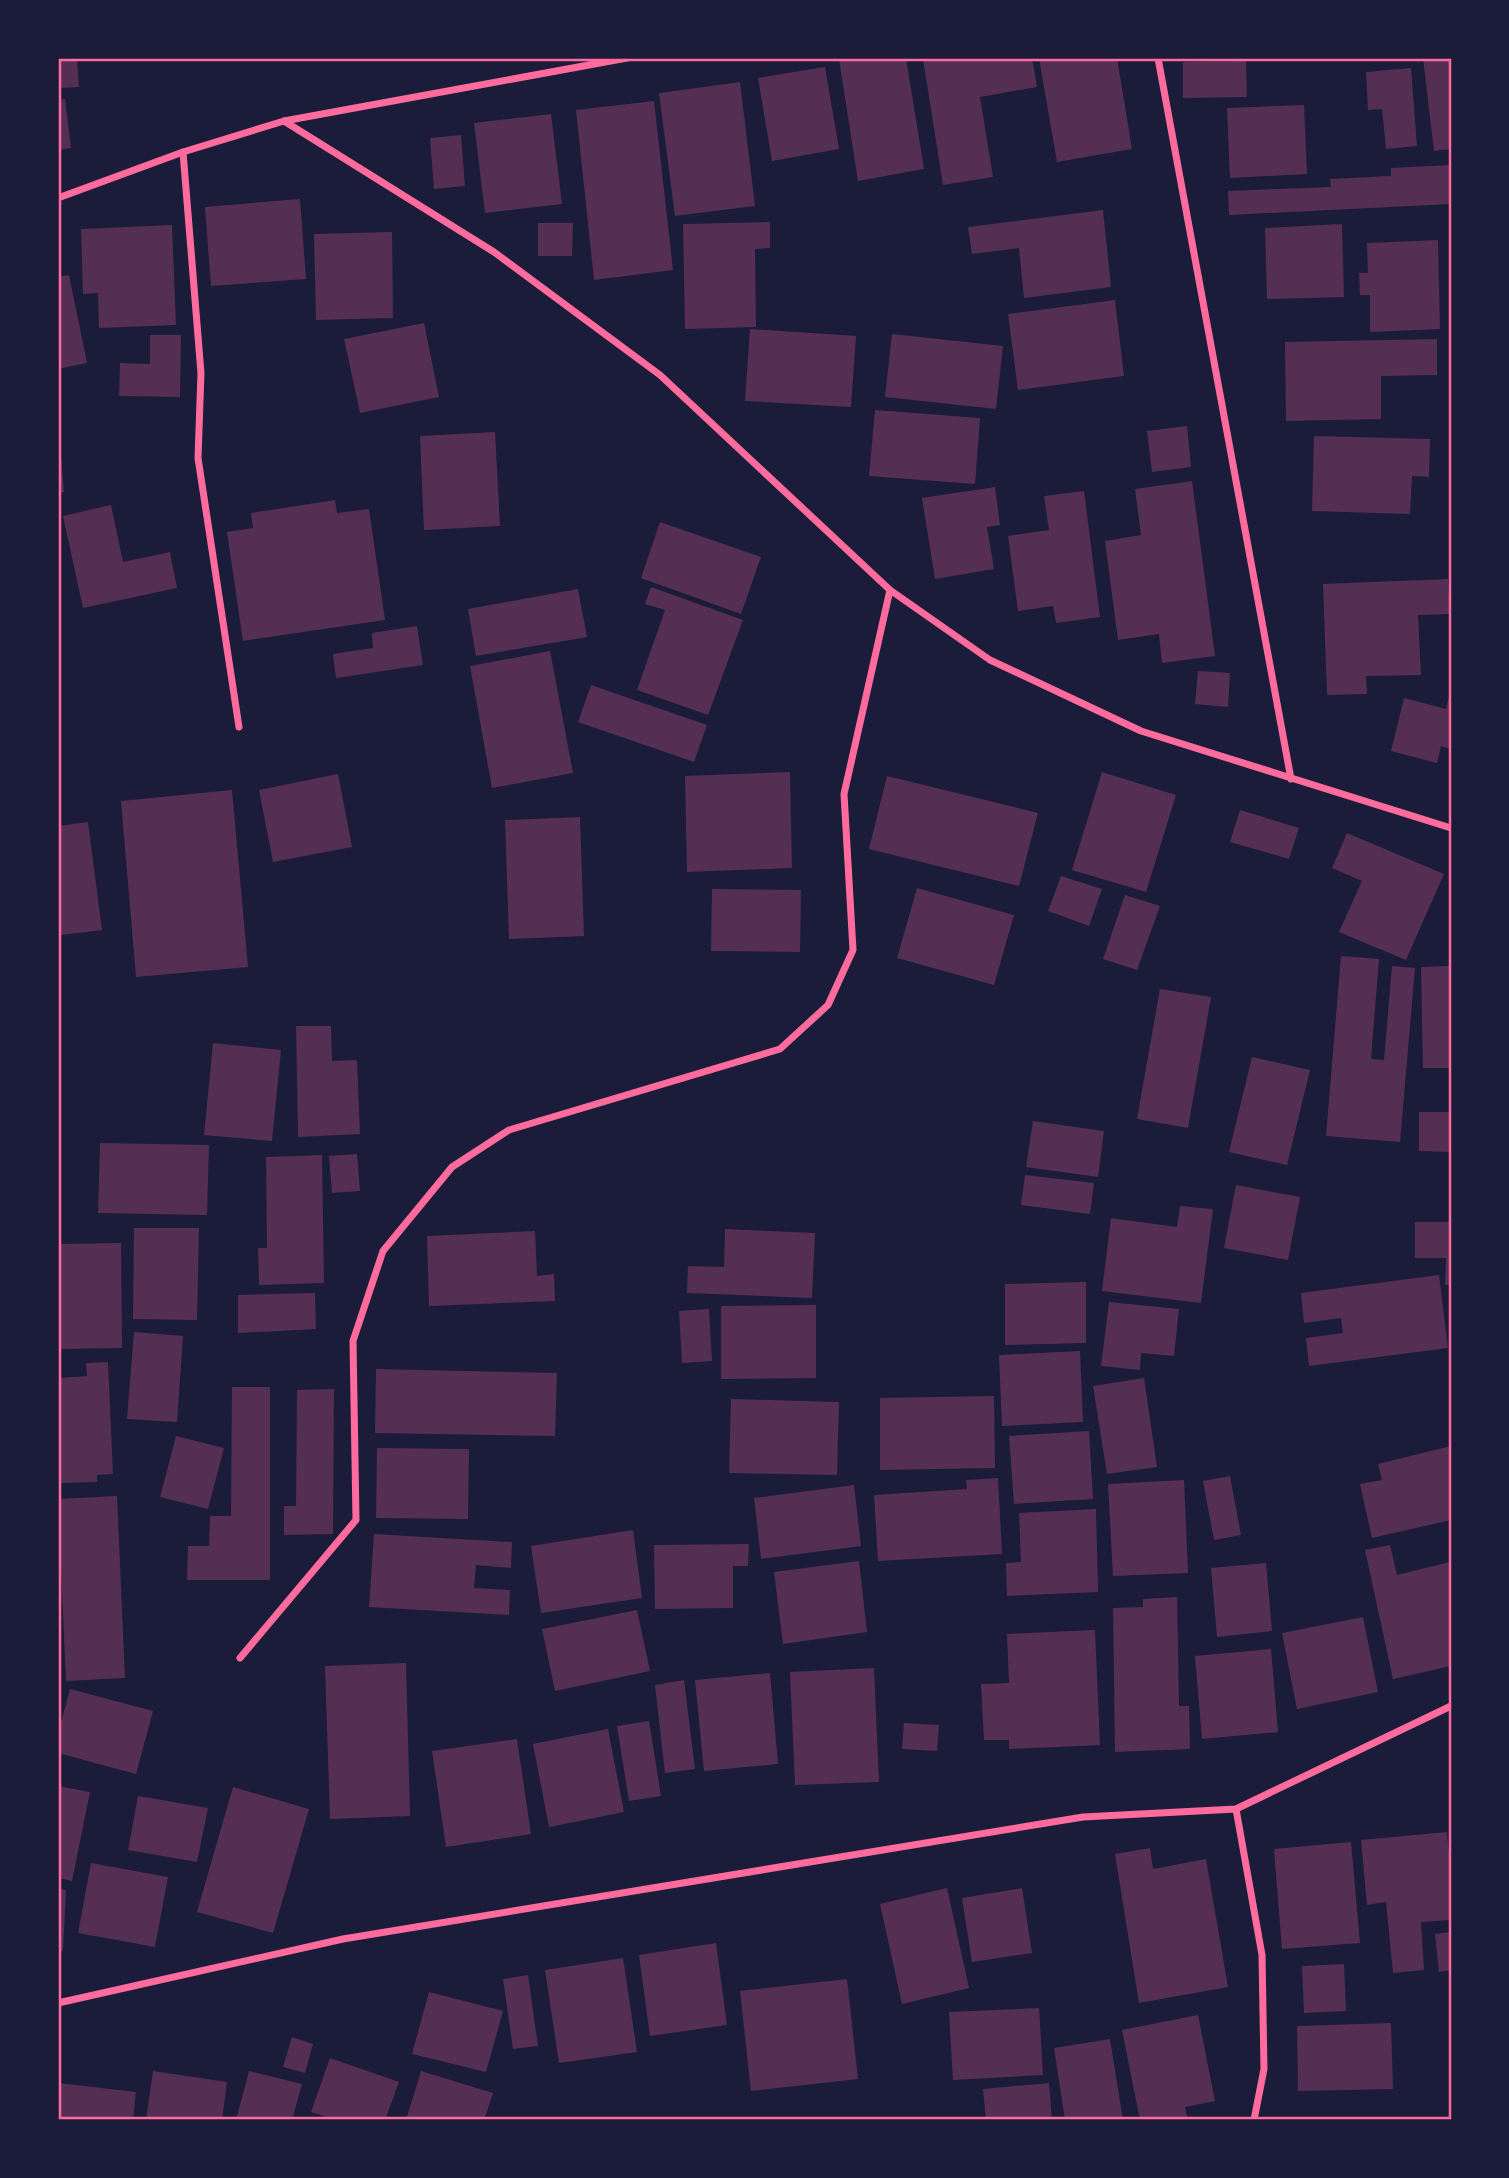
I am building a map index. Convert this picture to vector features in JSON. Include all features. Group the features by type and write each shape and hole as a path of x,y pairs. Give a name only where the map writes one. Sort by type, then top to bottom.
{"street":[{"path":"58,198 183,152 284,121 627,58"},
{"path":"1158,58 1290,779"},
{"path":"284,121 494,252 660,375 890,590 990,660 1140,731 1451,828"},
{"path":"183,152 201,373 198,458 239,727"},
{"path":"240,1658 356,1520 353,1341 383,1251 452,1167 509,1130 780,1049 828,1005 853,950 844,794 890,590"},
{"path":"58,2003 343,1939 1083,1817 1236,1809 1451,1706"},
{"path":"1236,1809 1262,1955 1264,2069 1254,2120"}],"building":[{"path":"58,58 77,58 79,87 58,88"},
{"path":"906,58 924,169 858,181 839,59"},
{"path":"1032,58 1037,87 980,97 993,177 943,185 923,59"},
{"path":"1039,58 1117,58 1132,149 1057,162"},
{"path":"1423,58 1451,58 1451,149 1434,151"},
{"path":"1246,61 1247,97 1183,98 1183,62"},
{"path":"825,67 839,149 772,161 758,78"},
{"path":"1411,68 1417,146 1386,149 1382,109 1368,110 1366,72"},
{"path":"740,82 755,206 675,216 659,93"},
{"path":"65,99 71,148 58,150 58,100"},
{"path":"654,101 673,270 594,280 576,110"},
{"path":"1304,105 1307,174 1230,178 1227,108"},
{"path":"551,114 562,204 485,213 474,123"},
{"path":"461,135 465,186 434,189 430,138"},
{"path":"1451,165 1451,204 1229,215 1228,191 1331,187 1330,179 1391,176 1391,168"},
{"path":"300,199 306,279 211,286 205,207"},
{"path":"1103,210 1111,287 1024,298 1019,248 972,254 968,227"},
{"path":"770,222 770,248 755,249 756,327 685,329 683,224"},
{"path":"538,223 573,223 572,256 538,256"},
{"path":"1342,224 1344,297 1267,299 1265,228"},
{"path":"172,225 176,325 99,328 98,293 83,294 81,229"},
{"path":"392,232 393,318 316,320 314,234"},
{"path":"1438,240 1440,329 1370,332 1370,295 1360,295 1359,273 1368,273 1367,243"},
{"path":"69,275 87,363 58,369 58,277"},
{"path":"1115,300 1124,376 1018,390 1008,314"},
{"path":"424,323 439,397 360,413 344,339"},
{"path":"750,329 856,336 851,407 745,401"},
{"path":"892,334 1003,346 996,409 885,397"},
{"path":"150,335 181,335 180,397 119,396 120,363 150,364"},
{"path":"1437,339 1437,375 1381,376 1381,419 1286,421 1285,342"},
{"path":"875,410 980,418 975,484 869,476"},
{"path":"1187,426 1191,467 1152,472 1147,431"},
{"path":"495,432 500,526 424,530 420,436"},
{"path":"1314,436 1430,439 1429,477 1412,476 1410,514 1312,511"},
{"path":"58,456 61,456 64,492 58,493"},
{"path":"1192,481 1215,656 1162,663 1159,634 1118,640 1105,541 1141,535 1135,489"},
{"path":"995,487 1000,525 987,527 994,569 935,579 922,498"},
{"path":"1084,491 1100,617 1056,623 1053,606 1018,611 1008,536 1049,530 1044,496"},
{"path":"335,500 337,513 369,509 385,620 243,641 227,532 253,528 251,513"},
{"path":"111,505 123,562 170,552 177,588 83,608 63,516"},
{"path":"660,522 761,557 741,614 641,578"},
{"path":"1448,579 1450,614 1418,615 1421,675 1366,676 1367,694 1327,695 1323,584"},
{"path":"651,587 743,620 708,715 637,690 665,610 645,604"},
{"path":"578,589 587,637 476,656 468,609"},
{"path":"417,626 423,665 336,678 333,654 373,648 372,633"},
{"path":"550,651 573,773 492,788 470,666"},
{"path":"1198,671 1230,673 1228,707 1195,704"},
{"path":"591,685 707,725 694,762 578,722"},
{"path":"1450,692 1451,749 1441,746 1437,763 1391,751 1404,698 1446,709"},
{"path":"790,772 792,868 687,872 685,776"},
{"path":"1102,772 1176,795 1146,892 1072,870"},
{"path":"338,774 352,847 273,862 259,790"},
{"path":"887,776 1038,813 1019,886 869,849"},
{"path":"232,790 248,967 136,977 121,801"},
{"path":"1240,810 1299,828 1289,859 1230,842"},
{"path":"580,817 584,936 509,939 505,820"},
{"path":"88,822 102,930 61,935 58,910 58,826"},
{"path":"1347,833 1444,874 1406,960 1339,932 1362,881 1332,868"},
{"path":"1061,876 1102,889 1089,926 1048,911"},
{"path":"917,888 1014,915 994,985 897,958"},
{"path":"712,889 801,890 800,952 711,951"},
{"path":"1125,895 1160,906 1137,970 1103,959"},
{"path":"1341,956 1379,959 1371,1059 1384,1060 1392,966 1415,968 1400,1142 1326,1136"},
{"path":"1451,966 1451,1068 1423,1068 1421,967"},
{"path":"1160,989 1211,997 1188,1128 1137,1119"},
{"path":"296,1026 331,1026 332,1061 357,1060 360,1134 298,1137"},
{"path":"213,1043 281,1050 272,1141 204,1135"},
{"path":"1252,1057 1310,1070 1287,1165 1229,1152"},
{"path":"1419,1112 1451,1112 1451,1152 1419,1151"},
{"path":"1033,1121 1104,1131 1098,1177 1026,1167"},
{"path":"100,1143 209,1145 207,1215 98,1213"},
{"path":"357,1154 360,1191 332,1193 329,1156"},
{"path":"322,1155 324,1283 259,1285 258,1248 267,1248 266,1157"},
{"path":"1025,1175 1094,1183 1090,1214 1021,1205"},
{"path":"1236,1185 1300,1197 1288,1260 1224,1248"},
{"path":"1180,1206 1213,1209 1201,1303 1102,1291 1111,1218 1177,1227"},
{"path":"1415,1222 1451,1222 1451,1285 1445,1285 1446,1258 1415,1258"},
{"path":"134,1228 199,1228 197,1320 133,1319"},
{"path":"725,1229 815,1233 812,1298 687,1293 688,1266 724,1267"},
{"path":"535,1231 537,1276 554,1274 555,1301 429,1306 427,1236"},
{"path":"121,1243 122,1348 58,1349 58,1244"},
{"path":"1439,1275 1448,1348 1309,1366 1306,1338 1343,1333 1341,1318 1304,1323 1301,1293"},
{"path":"1086,1282 1086,1343 1005,1345 1005,1284"},
{"path":"315,1293 316,1329 238,1333 238,1295"},
{"path":"1109,1302 1179,1309 1174,1356 1141,1353 1140,1370 1101,1366"},
{"path":"816,1305 816,1378 721,1379 721,1306"},
{"path":"709,1309 712,1361 682,1363 679,1311"},
{"path":"134,1332 183,1336 177,1422 127,1419"},
{"path":"1080,1351 1083,1422 1002,1426 999,1355"},
{"path":"108,1362 113,1474 97,1475 97,1482 58,1483 58,1378 87,1376 86,1363"},
{"path":"376,1369 557,1373 555,1436 375,1433"},
{"path":"1144,1378 1157,1467 1107,1474 1093,1386"},
{"path":"232,1387 270,1387 270,1580 187,1580 188,1546 209,1546 210,1516 231,1516"},
{"path":"334,1389 333,1534 284,1535 284,1506 296,1506 297,1390"},
{"path":"994,1396 995,1468 880,1470 880,1398"},
{"path":"731,1399 839,1402 837,1475 729,1473"},
{"path":"1089,1431 1093,1499 1014,1504 1009,1436"},
{"path":"176,1436 224,1448 208,1509 160,1497"},
{"path":"1451,1446 1451,1520 1372,1538 1360,1484 1382,1480 1378,1464"},
{"path":"377,1448 469,1449 468,1519 376,1518"},
{"path":"1230,1476 1241,1535 1214,1540 1203,1481"},
{"path":"998,1478 1002,1554 878,1561 874,1495 967,1489 966,1480"},
{"path":"1184,1480 1188,1573 1113,1576 1108,1484"},
{"path":"854,1485 861,1546 761,1559 754,1498"},
{"path":"117,1496 125,1678 66,1681 58,1499"},
{"path":"1096,1509 1098,1592 1007,1596 1006,1563 1021,1562 1019,1513"},
{"path":"633,1530 642,1598 541,1613 531,1546"},
{"path":"374,1534 512,1542 511,1568 476,1565 474,1588 510,1590 509,1615 369,1607"},
{"path":"749,1544 748,1566 733,1566 733,1608 655,1609 654,1545"},
{"path":"1390,1545 1397,1575 1450,1562 1451,1666 1393,1679 1365,1550"},
{"path":"859,1561 867,1632 783,1644 774,1572"},
{"path":"1266,1563 1272,1631 1217,1637 1211,1568"},
{"path":"1177,1597 1179,1706 1189,1706 1190,1749 1115,1752 1113,1608 1143,1607 1143,1599"},
{"path":"637,1610 650,1671 555,1691 542,1629"},
{"path":"1363,1617 1378,1692 1297,1709 1282,1633"},
{"path":"1095,1630 1100,1745 1009,1749 1009,1740 984,1740 981,1684 1009,1683 1007,1634"},
{"path":"1271,1649 1278,1732 1202,1739 1195,1656"},
{"path":"406,1663 410,1816 330,1819 325,1666"},
{"path":"874,1668 879,1782 795,1785 790,1672"},
{"path":"770,1673 778,1764 704,1771 695,1680"},
{"path":"684,1680 695,1769 665,1773 655,1685"},
{"path":"70,1689 153,1711 136,1774 58,1753 58,1734"},
{"path":"649,1721 661,1796 629,1801 617,1726"},
{"path":"904,1723 939,1725 937,1751 902,1749"},
{"path":"608,1729 624,1812 549,1827 533,1744"},
{"path":"517,1739 531,1834 446,1847 432,1751"},
{"path":"58,1786 90,1792 72,1881 58,1878"},
{"path":"233,1787 309,1809 273,1933 197,1912"},
{"path":"138,1796 208,1808 197,1862 128,1850"},
{"path":"1447,1832 1451,1920 1421,1922 1424,1970 1393,1973 1386,1902 1367,1905 1361,1840"},
{"path":"1351,1842 1360,1943 1282,1949 1274,1849"},
{"path":"1150,1848 1153,1869 1206,1859 1228,1987 1139,2003 1115,1854"},
{"path":"91,1863 168,1877 155,1947 78,1933"},
{"path":"947,1888 969,1988 902,2004 880,1904"},
{"path":"1022,1888 1032,1953 972,1962 962,1898"},
{"path":"58,1889 66,1890 63,1951 58,1951"},
{"path":"1451,1932 1451,1970 1439,1972 1435,1934"},
{"path":"716,1943 727,2025 650,2036 639,1955"},
{"path":"623,1958 637,2052 559,2063 545,1970"},
{"path":"1344,1964 1346,2011 1304,2013 1302,1966"},
{"path":"528,1975 538,2046 513,2049 503,1979"},
{"path":"847,1979 858,2079 751,2091 740,1991"},
{"path":"429,1992 503,2011 486,2072 412,2054"},
{"path":"1039,2008 1043,2075 953,2080 949,2012"},
{"path":"1198,2015 1215,2101 1185,2107 1188,2120 1140,2120 1122,2030"},
{"path":"1391,2023 1393,2089 1298,2091 1297,2026"},
{"path":"292,2037 313,2044 305,2073 283,2067"},
{"path":"1110,2039 1123,2120 1065,2120 1054,2048"},
{"path":"330,2058 399,2082 385,2120 336,2120 311,2112"},
{"path":"153,2071 227,2082 222,2120 146,2120"},
{"path":"249,2071 302,2084 292,2120 236,2120"},
{"path":"421,2071 493,2093 484,2120 406,2120"},
{"path":"58,2083 136,2092 133,2120 58,2120"},
{"path":"1049,2083 1052,2120 986,2120 983,2089"}]}
